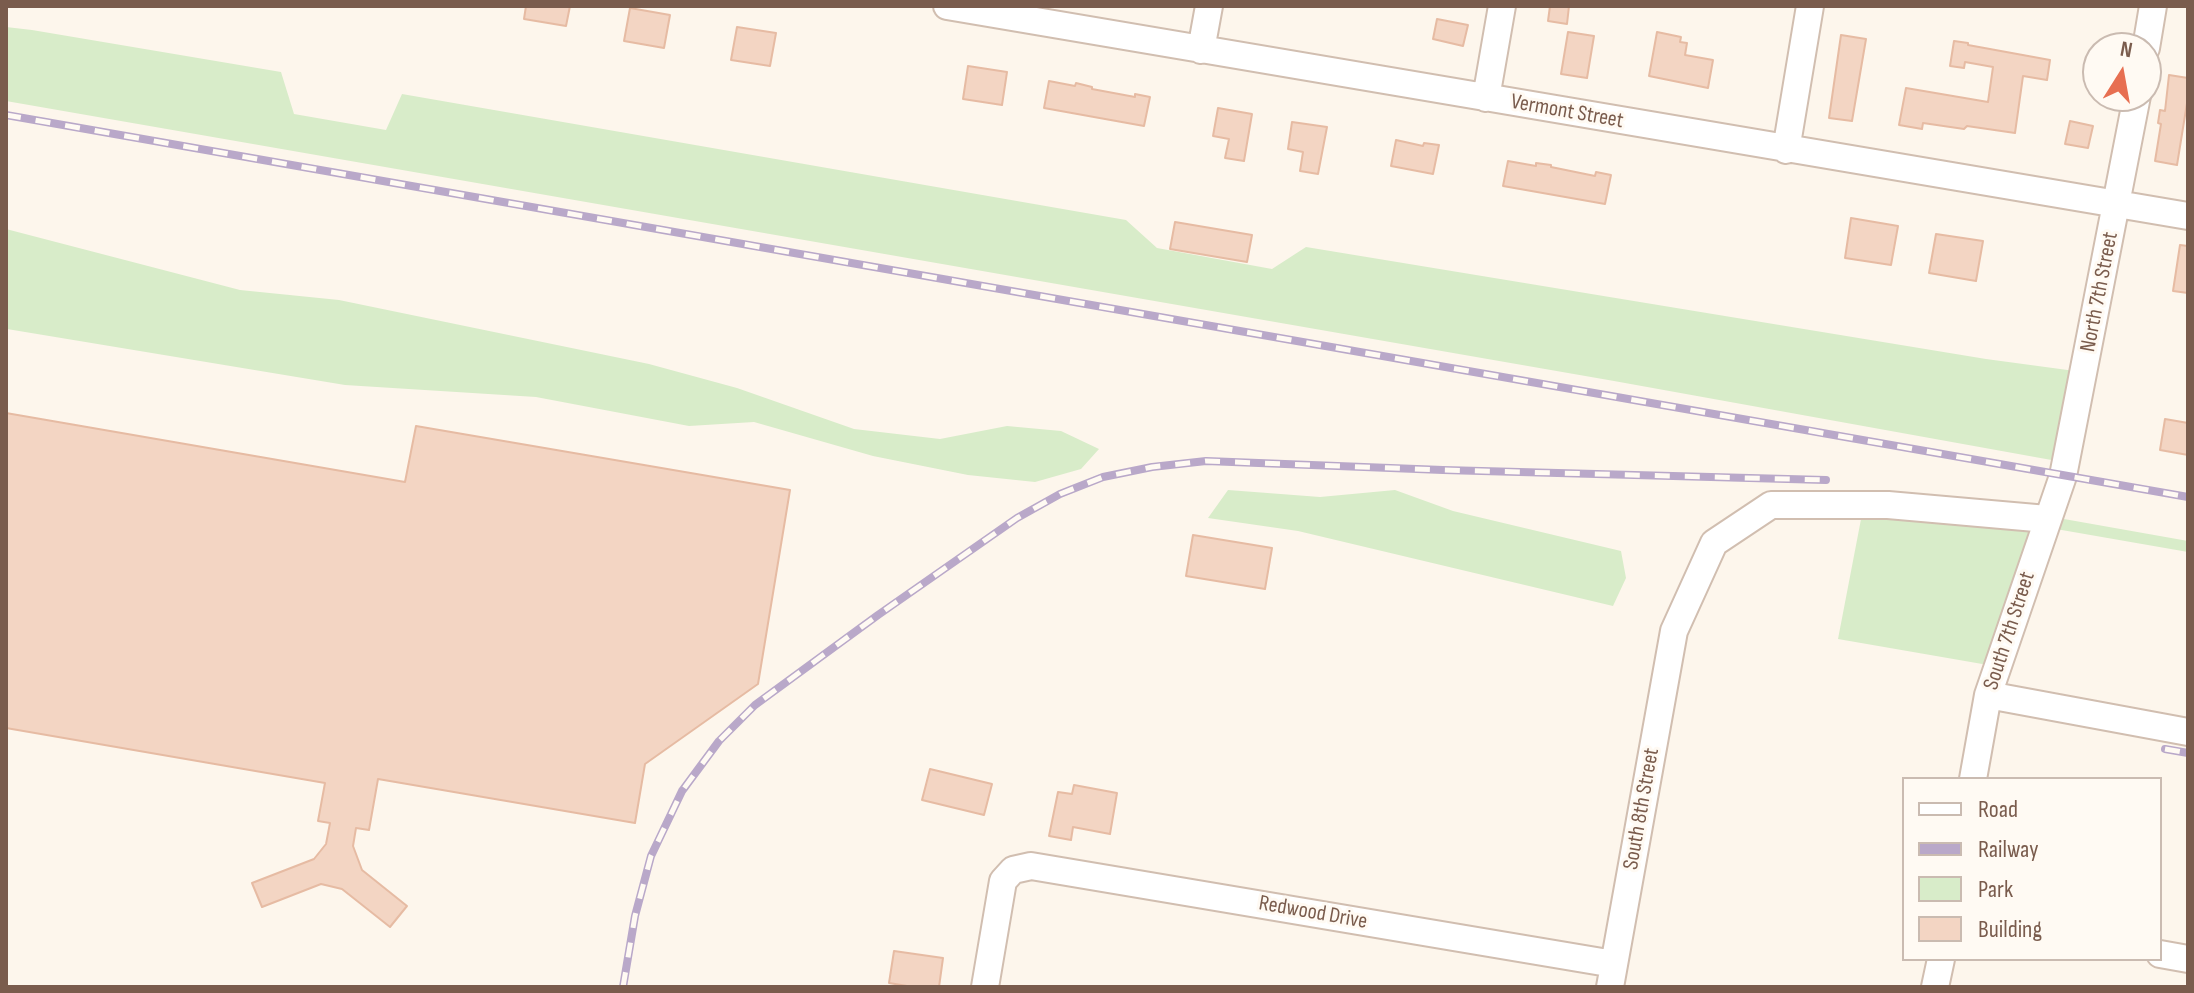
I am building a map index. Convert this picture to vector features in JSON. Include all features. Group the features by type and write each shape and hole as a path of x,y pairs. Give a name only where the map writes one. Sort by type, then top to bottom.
{"street":[{"name":"Vermont Street","path":"947,6 2188,216"},
{"path":"1201,50 1209,6"},
{"path":"1486,98 1502,6"},
{"path":"1786,150 1810,6"},
{"path":"2149,32 2153,6"},
{"name":"North 7th Street","path":"2058,487 2063,476 2134,112"},
{"name":"South 7th Street","path":"1973,777 1988,695 2058,487"},
{"name":"South 8th Street","path":"1612,976 1674,631 1714,543 1771,505 1888,505 2047,519"},
{"path":"1988,695 2188,732"},
{"name":"Redwood Drive","path":"985,987 1003,881 1013,870 1031,866 1612,976"},
{"path":"2162,954 2188,959"},
{"path":"1935,987 1941,961"}],"green space":[{"path":"6,27 281,72 294,114 386,130 402,94 1126,220 1157,248 1272,269 1306,247 2075,371 2057,461 6,101"},
{"path":"6,229 240,290 339,300 649,364 737,388 854,429 940,439 1007,426 1061,431 1099,449 1081,469 1035,482 968,475 873,456 754,422 689,426 536,397 345,385 7,329"},
{"path":"1228,490 1320,497 1395,490 1453,511 1621,551 1626,578 1613,606 1298,531 1208,518"},
{"path":"1862,514 1936,523 2025,527 2032,534 1988,665 1838,639"},
{"path":"2064,519 2188,541 2188,552 2056,529"}],"building":[{"path":"526,6 570,6 566,26 524,19"},
{"path":"1550,6 1569,6 1567,24 1548,21"},
{"path":"630,8 670,15 664,48 624,41"},
{"path":"1437,19 1468,25 1463,46 1433,39"},
{"path":"737,27 776,33 770,66 731,60"},
{"path":"1568,32 1594,36 1587,78 1561,74"},
{"path":"1657,32 1681,37 1680,42 1687,43 1685,55 1713,60 1708,88 1649,76"},
{"path":"1841,35 1866,39 1852,121 1829,118"},
{"path":"1954,41 2050,60 2047,80 2023,76 2015,133 1967,126 1964,129 1923,123 1922,129 1899,125 1906,88 1988,102 1993,67 1965,62 1964,68 1950,66"},
{"path":"968,66 1007,72 1002,105 963,99"},
{"path":"2169,75 2188,78 2177,165 2155,161 2161,124 2158,123 2160,112 2165,111"},
{"path":"1049,81 1150,97 1144,126 1044,108"},
{"path":"1218,108 1252,114 1244,161 1225,158 1229,139 1213,136"},
{"path":"2070,121 2093,126 2088,148 2065,144"},
{"path":"1292,122 1327,127 1318,174 1300,171 1303,152 1288,149"},
{"path":"1396,140 1423,146 1424,143 1439,145 1433,174 1391,166"},
{"path":"1508,161 1551,165 1595,176 1596,172 1611,175 1605,204 1503,186"},
{"path":"1851,218 1898,226 1891,265 1845,258"},
{"path":"1175,222 1252,235 1247,262 1170,249"},
{"path":"1936,234 1983,241 1976,281 1929,273"},
{"path":"2180,245 2188,246 2188,293 2173,291"},
{"path":"6,413 405,482 416,426 790,490 758,684 645,764 635,823 378,779 369,830 356,828 353,846 362,870 407,906 390,927 342,889 321,884 262,907 252,883 314,859 326,844 330,823 318,821 325,783 6,728"},
{"path":"2165,419 2188,423 2188,455 2160,450"},
{"path":"1193,535 1272,548 1265,589 1186,576"},
{"path":"930,769 992,784 984,815 922,800"},
{"path":"1074,785 1117,793 1110,834 1073,827 1071,840 1049,836 1058,792 1072,794"},
{"path":"894,951 943,958 939,987 889,983"}],"railway":[{"path":"6,115 2188,497"},
{"path":"623,987 635,916 651,856 682,791 719,741 755,705 878,615 1017,518 1060,494 1103,477 1206,461 1826,480"},
{"path":"2165,749 2188,753"}]}
